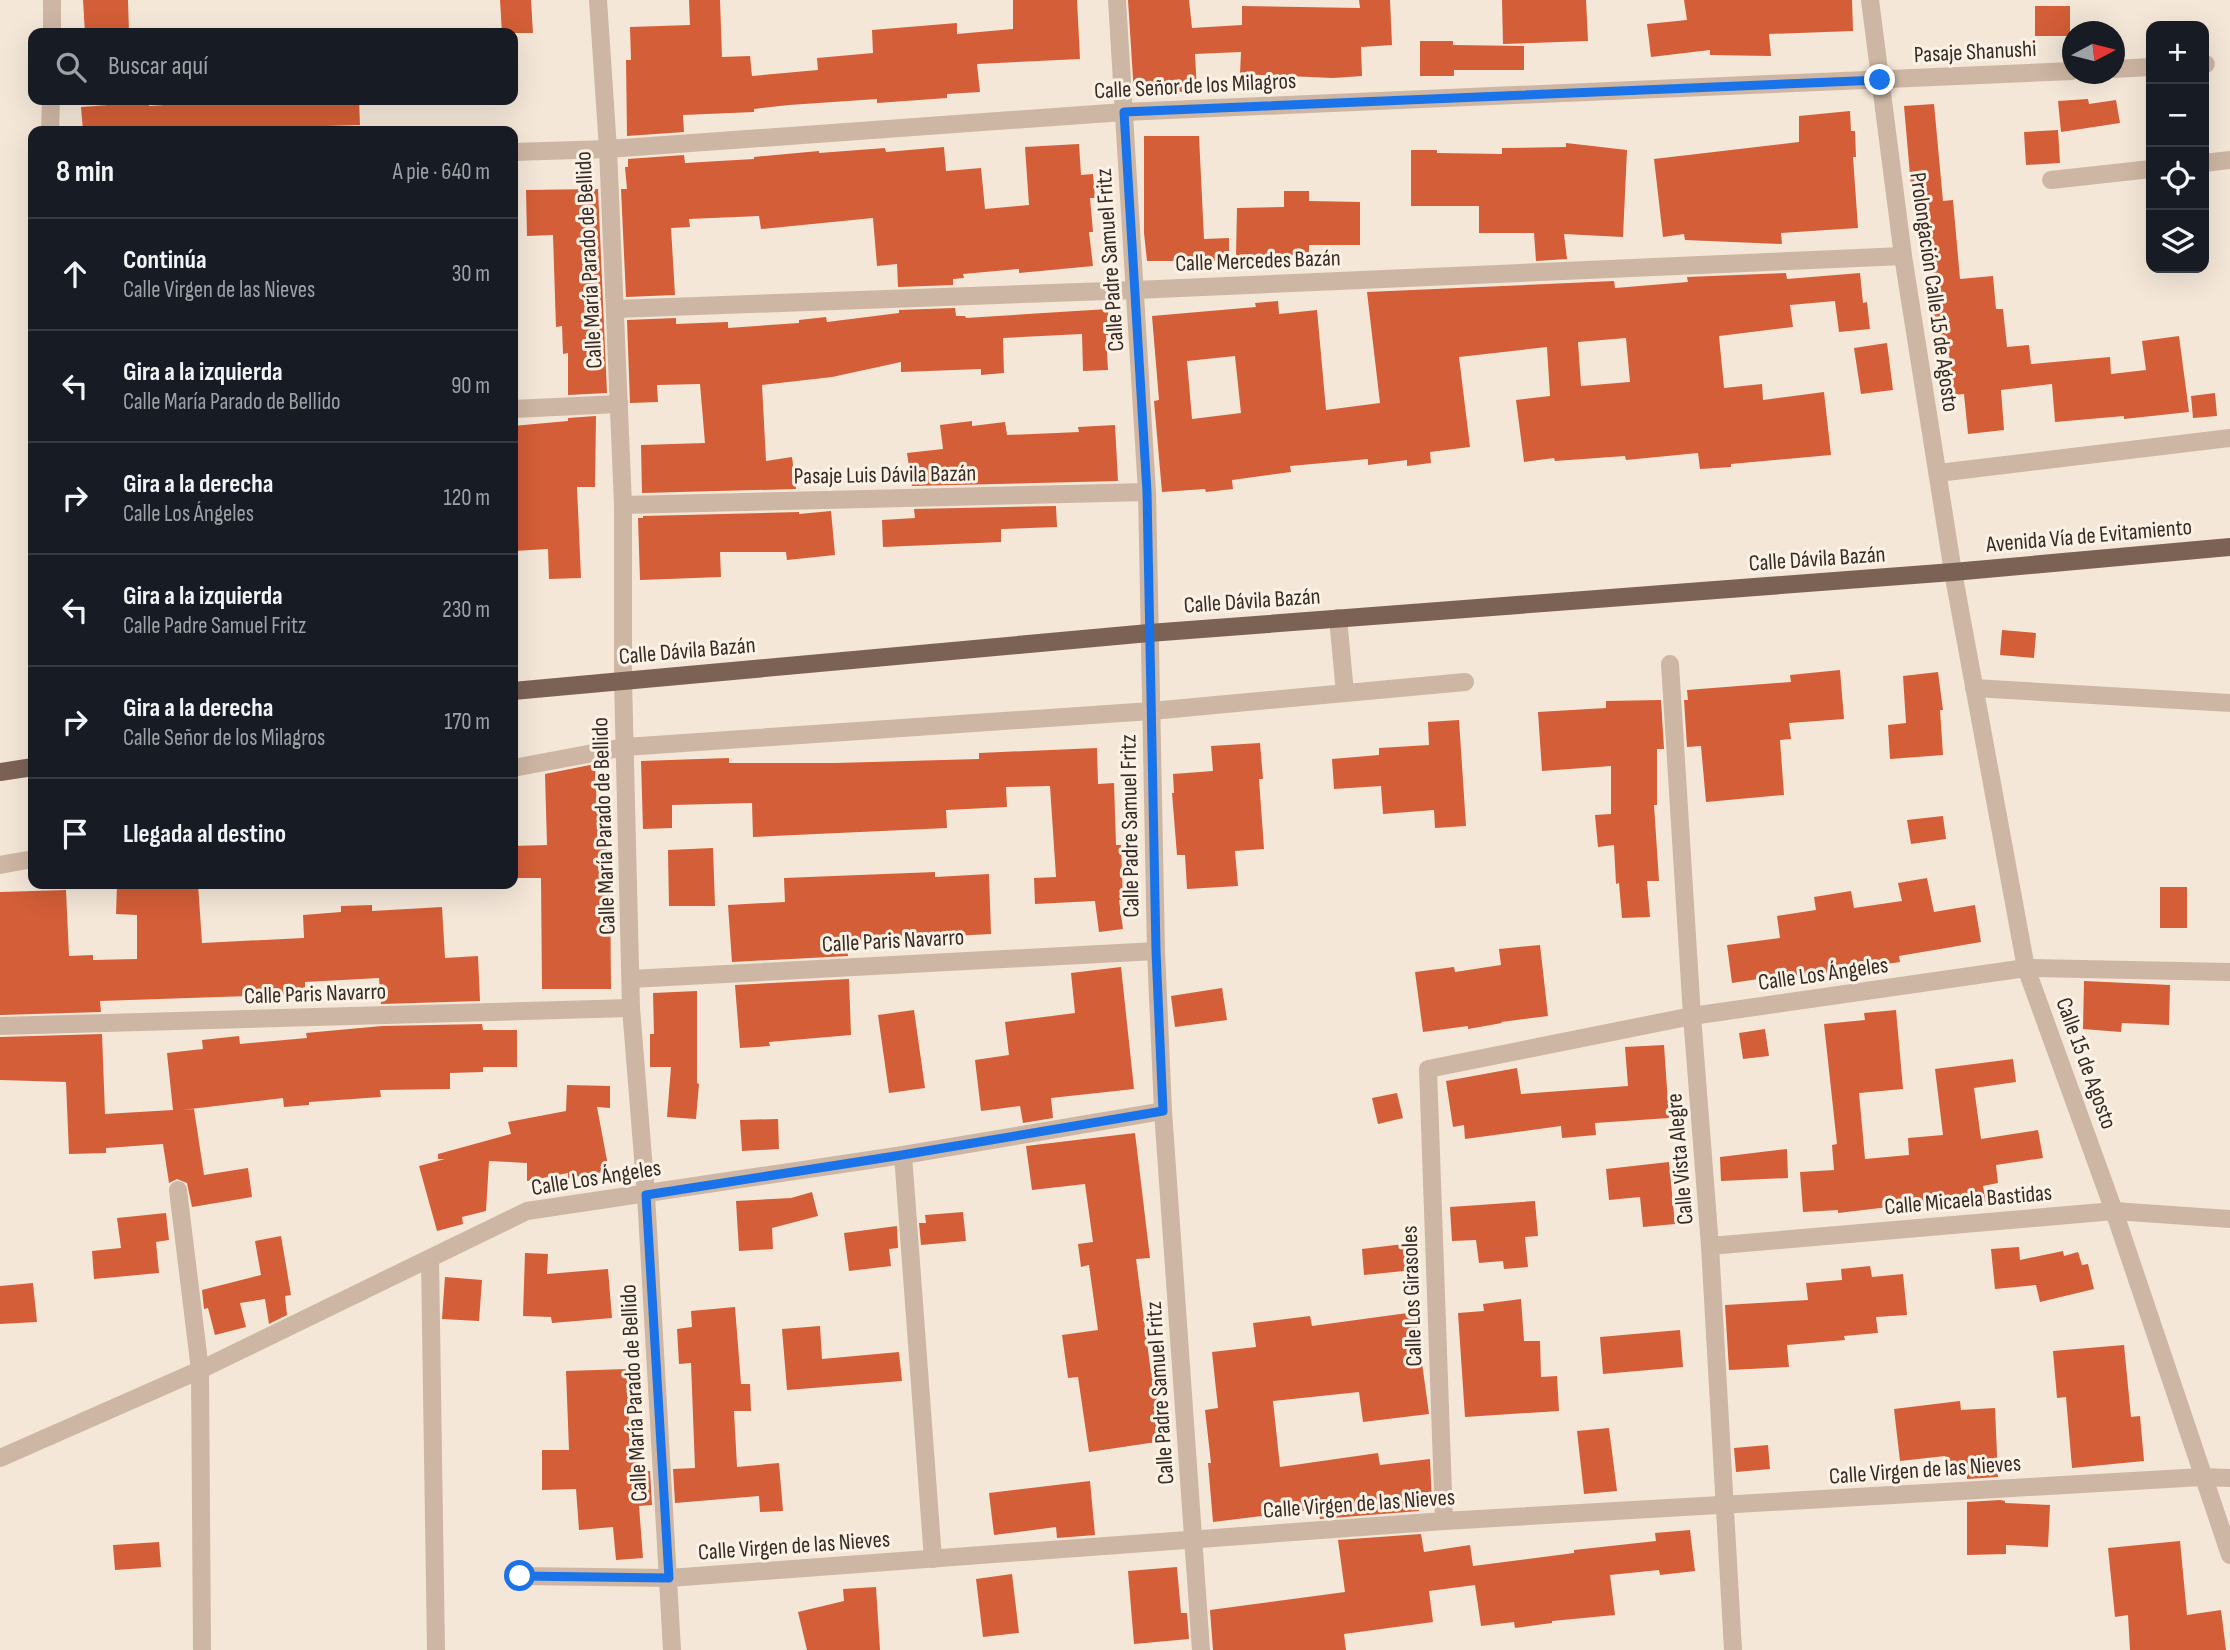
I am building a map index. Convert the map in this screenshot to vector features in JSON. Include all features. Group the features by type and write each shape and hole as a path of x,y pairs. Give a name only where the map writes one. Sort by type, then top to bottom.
{"main road":[{"name":"Avenida Vía de Evitamiento","path":"1953,572 2230,547"},
{"name":"Calle Dávila Bazán","path":"518,690 1149,633 1953,572"},
{"path":"0,772 28,768"}],"street":[{"path":"52,0 52,28"},
{"name":"Calle María Parado de Bellido","path":"598,0 608,149 623,505 623,680 631,1008 646,1195 671,1650"},
{"name":"Calle Padre Samuel Fritz","path":"1117,0 1147,492 1156,951 1163,1111 1201,1650"},
{"name":"Prolongación Calle 15 de Agosto","path":"1870,0 1903,256 1953,572"},
{"path":"1871,20 1887,0"},
{"path":"2125,68 2146,67"},
{"name":"Pasaje Shanushi","path":"1880,80 2062,72"},
{"name":"Calle Señor de los Milagros","path":"518,152 608,149 1124,112 1880,80"},
{"path":"50,126 51,105"},
{"path":"2209,162 2230,160"},
{"path":"2051,180 2146,170"},
{"name":"Calle Mercedes Bazán","path":"615,309 1135,290 1903,256"},
{"path":"518,409 619,404"},
{"path":"1938,473 2230,438"},
{"name":"Pasaje Luis Dávila Bazán","path":"623,505 1147,492"},
{"name":"Calle 15 de Agosto","path":"1953,572 2026,968 2114,1210 2230,1555"},
{"path":"1338,618 1345,693"},
{"name":"Calle Vista Alegre","path":"1670,664 1692,1016 1710,1246 1733,1650"},
{"path":"518,767 625,747 1151,711 1465,682"},
{"path":"1974,688 2230,703"},
{"path":"0,865 28,860"},
{"name":"Calle Paris Navarro","path":"631,979 1156,951"},
{"name":"Calle Los Ángeles","path":"1428,1069 1692,1016 2026,968 2230,972"},
{"name":"Calle Paris Navarro","path":"0,1026 631,1008"},
{"name":"Calle Los Girasoles","path":"1428,1069 1444,1521"},
{"name":"Calle Los Ángeles","path":"0,1458 200,1370 527,1211 902,1155 1163,1111"},
{"path":"902,1155 933,1559"},
{"path":"178,1190 200,1370 202,1650"},
{"name":"Calle Micaela Bastidas","path":"1710,1246 2114,1210 2230,1219"},
{"path":"430,1259 436,1650"},
{"name":"Calle Virgen de las Nieves","path":"520,1576 669,1578 1444,1521 2202,1477 2230,1478"}],"building":[{"path":"83,0 128,0 129,28 85,28"},
{"path":"500,0 531,0 533,33 518,33 518,28 502,28"},
{"path":"689,0 720,0 722,57 750,56 752,76 818,70 817,58 873,53 872,30 957,23 957,34 1013,29 1013,0 1077,0 1080,59 977,64 980,92 947,94 947,98 877,103 877,99 789,105 754,109 754,112 683,115 684,132 627,136 626,60 631,60 630,27 690,25"},
{"path":"1128,0 1189,0 1192,28 1242,25 1242,6 1360,8 1359,0 1390,0 1392,45 1361,47 1362,76 1333,78 1240,74 1241,52 1195,54 1197,91 1134,94"},
{"path":"1502,0 1586,0 1588,41 1503,44"},
{"path":"1684,0 1852,0 1853,31 1769,34 1771,56 1710,55 1710,50 1651,57 1647,24 1687,20"},
{"path":"2035,6 2070,6 2070,21 2062,21 2062,36 2035,36"},
{"path":"1420,41 1453,41 1453,45 1524,46 1524,70 1454,70 1454,76 1420,76"},
{"path":"2088,99 2089,104 2116,100 2120,123 2061,132 2058,101"},
{"path":"1934,104 1943,201 1953,200 1960,279 1993,276 1996,309 2003,309 2007,347 2029,345 2031,364 2110,357 2111,374 2146,370 2142,341 2179,336 2189,412 2124,419 2124,416 2055,422 2052,384 2001,390 2004,430 1968,434 1964,394 1954,395 1948,346 1936,348 1928,256 1921,257 1915,198 1912,198 1904,106"},
{"path":"359,105 360,125 83,126 81,107"},
{"path":"1850,111 1851,131 1855,131 1856,157 1853,157 1858,228 1781,233 1782,244 1685,240 1684,234 1663,237 1654,159 1799,142 1799,116"},
{"path":"2058,130 2060,163 2026,165 2024,132"},
{"path":"1144,136 1199,136 1204,239 1229,238 1229,261 1147,261 1144,233"},
{"path":"1566,143 1627,150 1623,237 1564,234 1567,259 1536,261 1534,233 1479,233 1479,206 1411,206 1411,150 1502,154 1502,148 1566,147"},
{"path":"1079,144 1081,175 1093,174 1095,198 1090,198 1093,232 1089,232 1093,266 1019,273 1019,269 963,274 964,278 953,279 953,285 898,287 897,264 877,266 873,218 761,229 759,216 689,219 690,227 671,228 675,295 626,297 621,189 627,189 625,167 628,167 628,159 684,155 685,163 754,159 819,151 885,148 886,152 944,147 946,171 981,168 985,209 1029,205 1025,147"},
{"path":"598,189 607,393 568,395 568,353 563,354 562,326 556,327 553,235 527,236 526,190"},
{"path":"1284,191 1309,191 1309,201 1360,202 1360,245 1309,245 1309,255 1236,256 1237,208 1284,207"},
{"path":"1786,273 1787,279 1860,273 1863,303 1867,302 1870,329 1839,332 1835,301 1790,305 1793,327 1719,336 1724,388 1762,384 1763,400 1824,392 1831,455 1700,469 1698,453 1626,460 1625,456 1555,461 1554,458 1524,462 1516,400 1550,396 1547,347 1459,357 1470,447 1430,452 1431,463 1407,466 1407,460 1368,465 1368,459 1290,466 1291,472 1232,480 1233,489 1162,492 1154,401 1159,400 1152,316 1256,307 1255,303 1278,301 1279,314 1317,310 1326,410 1380,403 1367,292 1614,281 1615,288 1688,282 1687,277","holes":["1626,338 1630,382 1581,386 1578,342","1235,356 1241,413 1192,419 1187,361"]},
{"path":"955,308 956,316 966,318 1108,309 1108,370 1083,371 1082,334 1003,338 1004,373 981,375 981,369 901,372 901,362 832,377 762,385 766,461 792,457 796,489 642,493 641,445 705,443 700,384 657,385 658,402 630,403 627,320 676,318 676,324 728,322 728,328 799,323 799,320 826,317 827,322 899,313 899,310"},
{"path":"1887,343 1893,390 1861,394 1854,348"},
{"path":"2215,393 2217,416 2193,418 2191,396"},
{"path":"596,416 595,487 577,487 581,578 549,579 548,549 518,551 518,426 568,421 568,418"},
{"path":"972,421 972,426 1005,422 1007,435 1079,432 1078,427 1115,425 1118,481 912,486 907,453 943,449 940,425"},
{"path":"1056,506 1057,527 1001,529 1001,542 883,547 882,520 915,518 914,509"},
{"path":"831,511 835,555 787,560 786,552 720,552 721,577 640,580 638,518 643,516 799,514"},
{"path":"2002,630 2036,633 2034,658 2000,655"},
{"path":"1840,670 1844,719 1789,723 1791,739 1780,740 1784,795 1706,802 1701,746 1687,747 1684,700 1688,700 1687,690 1791,682 1790,675"},
{"path":"1938,672 1943,710 1940,710 1943,755 1890,759 1888,725 1906,723 1903,676"},
{"path":"1661,700 1664,749 1657,749 1657,805 1654,805 1659,881 1647,881 1650,917 1622,918 1619,883 1616,884 1614,845 1598,847 1595,815 1611,814 1611,766 1542,771 1538,712 1606,708 1606,701"},
{"path":"1459,720 1466,826 1435,828 1434,810 1383,814 1381,786 1334,789 1332,759 1379,755 1379,748 1429,745 1428,722"},
{"path":"1260,743 1263,779 1259,779 1264,849 1235,851 1238,886 1187,889 1185,855 1177,855 1173,774 1213,771 1211,746"},
{"path":"1097,748 1098,784 1114,783 1116,845 1121,845 1123,900 1119,900 1123,929 1099,932 1095,901 1035,904 1034,878 1056,877 1050,786 1006,787 1007,807 946,810 947,828 753,837 752,803 672,805 672,828 643,829 641,761 729,758 729,763 836,763 979,759 979,753"},
{"path":"595,764 597,810 607,810 611,989 542,989 541,878 518,878 518,846 547,845 545,774"},
{"path":"1943,816 1946,839 1911,844 1907,820"},
{"path":"713,848 715,906 669,906 668,850"},
{"path":"935,872 935,877 989,874 991,934 872,940 847,943 848,956 732,962 728,905 785,902 784,878"},
{"path":"1927,878 1934,912 1975,905 1981,942 1899,956 1900,962 1785,979 1785,975 1732,983 1727,945 1780,938 1777,916 1816,910 1814,897 1851,891 1854,908 1902,901 1898,883"},
{"path":"2160,887 2187,887 2187,928 2160,928"},
{"path":"117,889 198,889 202,943 304,938 303,915 341,912 341,906 372,905 372,911 442,907 445,958 478,956 480,1001 381,1004 379,978 305,982 305,994 100,1001 101,1012 0,1015 0,892 66,890 69,956 93,955 93,960 137,959 137,915 116,914"},
{"path":"1540,945 1548,1016 1468,1029 1468,1026 1423,1032 1415,972 1454,967 1455,972 1501,965 1499,949"},
{"path":"1121,967 1134,1089 1051,1098 1053,1118 1023,1123 1020,1106 981,1111 975,1060 1009,1055 1005,1022 1075,1013 1071,973"},
{"path":"849,979 851,1035 769,1042 770,1046 740,1048 735,985"},
{"path":"2084,981 2170,985 2169,1025 2122,1023 2121,1032 2083,1029"},
{"path":"1222,988 1227,1020 1175,1027 1171,996"},
{"path":"697,991 699,1084 696,1119 667,1117 671,1067 650,1067 650,1034 654,1034 653,993"},
{"path":"914,1010 925,1088 889,1093 878,1015"},
{"path":"1896,1010 1903,1089 1859,1093 1865,1159 1909,1155 1908,1138 1943,1135 1935,1069 2013,1059 2016,1082 1974,1088 1981,1139 2038,1130 2043,1158 1996,1165 1998,1183 1983,1186 1986,1202 1914,1208 1914,1204 1838,1213 1838,1210 1803,1212 1800,1172 1834,1170 1832,1145 1837,1144 1824,1024 1865,1020 1864,1013"},
{"path":"482,1024 483,1030 517,1030 517,1067 483,1067 483,1072 450,1073 450,1089 380,1090 381,1097 309,1102 309,1105 284,1107 283,1098 182,1110 194,1109 204,1175 248,1168 252,1197 192,1207 187,1183 177,1179 169,1183 163,1144 106,1148 106,1153 69,1154 66,1082 0,1080 0,1037 102,1034 105,1114 173,1110 167,1053 203,1049 202,1040 239,1036 240,1044 307,1038 306,1033 382,1026"},
{"path":"1765,1029 1769,1056 1743,1059 1739,1033"},
{"path":"1664,1045 1669,1118 1595,1123 1596,1135 1562,1138 1561,1126 1465,1139 1464,1125 1453,1127 1446,1081 1517,1068 1521,1094 1628,1086 1625,1047"},
{"path":"567,1085 610,1086 610,1108 597,1107 609,1171 568,1178 568,1173 527,1181 527,1163 489,1161 486,1211 462,1217 463,1224 437,1231 419,1166 445,1159 438,1159 438,1154 511,1134 508,1122 566,1111"},
{"path":"1397,1093 1403,1118 1378,1124 1372,1098"},
{"path":"778,1119 779,1149 742,1151 740,1120"},
{"path":"1135,1133 1150,1258 1136,1259 1163,1441 1089,1452 1078,1377 1068,1378 1062,1335 1098,1330 1089,1265 1081,1267 1078,1244 1093,1242 1085,1184 1032,1190 1026,1146"},
{"path":"1787,1149 1788,1178 1721,1181 1720,1157"},
{"path":"1669,1162 1675,1224 1643,1227 1640,1197 1609,1200 1606,1169"},
{"path":"812,1192 818,1216 772,1228 773,1249 739,1251 736,1201 791,1198"},
{"path":"1535,1201 1538,1236 1525,1237 1528,1267 1504,1269 1503,1261 1479,1263 1476,1240 1452,1241 1450,1207"},
{"path":"963,1212 966,1241 921,1245 919,1223 926,1223 925,1215"},
{"path":"166,1213 169,1240 156,1242 159,1273 94,1279 92,1251 121,1248 117,1218"},
{"path":"897,1226 898,1248 889,1249 891,1266 849,1271 844,1233"},
{"path":"281,1236 291,1295 285,1296 287,1315 269,1324 265,1299 240,1303 246,1327 215,1335 208,1308 204,1309 202,1290 261,1275 255,1241"},
{"path":"1412,1243 1414,1270 1364,1275 1362,1249"},
{"path":"2019,1247 2020,1260 2063,1251 2064,1256 2078,1252 2082,1265 2088,1264 2094,1289 2040,1302 2036,1285 1995,1289 1991,1249"},
{"path":"525,1253 548,1254 547,1274 608,1269 612,1318 552,1323 551,1317 523,1316"},
{"path":"1870,1266 1872,1277 1903,1274 1907,1315 1876,1317 1878,1333 1844,1336 1845,1340 1787,1345 1789,1367 1729,1370 1725,1305 1808,1300 1806,1283 1842,1280 1841,1269"},
{"path":"445,1277 482,1280 479,1321 442,1319"},
{"path":"33,1283 37,1322 0,1324 0,1286"},
{"path":"1521,1299 1524,1341 1540,1341 1541,1377 1557,1376 1559,1411 1465,1417 1458,1313 1484,1311 1483,1304"},
{"path":"735,1307 741,1384 750,1384 751,1411 734,1411 737,1467 779,1463 783,1511 760,1512 759,1496 675,1503 673,1469 695,1468 691,1363 679,1364 677,1329 692,1327 691,1311"},
{"path":"1415,1312 1429,1414 1363,1422 1359,1392 1273,1401 1280,1467 1378,1453 1380,1465 1430,1459 1432,1503 1418,1505 1419,1511 1320,1519 1318,1509 1213,1522 1208,1463 1211,1463 1205,1410 1218,1408 1212,1352 1256,1347 1253,1323 1310,1316 1312,1326"},
{"path":"820,1326 822,1359 899,1352 902,1381 787,1390 782,1329"},
{"path":"1680,1330 1683,1367 1603,1374 1600,1337"},
{"path":"2124,1345 2131,1417 2140,1416 2144,1461 2072,1468 2066,1397 2057,1398 2053,1351"},
{"path":"627,1369 630,1449 639,1449 639,1472 650,1471 652,1505 639,1506 643,1558 616,1560 613,1527 579,1530 576,1489 542,1490 542,1450 569,1450 566,1371"},
{"path":"1960,1401 1961,1410 1995,1408 1998,1477 1967,1479 1967,1465 1946,1466 1945,1456 1900,1461 1894,1409"},
{"path":"1609,1428 1617,1491 1584,1494 1577,1431"},
{"path":"1768,1445 1770,1469 1736,1472 1734,1448"},
{"path":"1090,1481 1095,1535 1057,1538 1056,1527 994,1535 989,1493"},
{"path":"2000,1500 2005,1503 2050,1505 2048,1547 2006,1545 2006,1554 1967,1555 1967,1502"},
{"path":"1690,1530 1695,1571 1660,1575 1659,1570 1610,1575 1615,1615 1552,1621 1515,1628 1514,1622 1481,1626 1475,1585 1429,1591 1433,1622 1344,1634 1346,1650 1213,1650 1210,1610 1345,1592 1338,1540 1421,1534 1424,1552 1470,1545 1473,1566 1574,1553 1574,1550 1656,1541 1655,1533"},
{"path":"2180,1541 2187,1615 2221,1610 2226,1650 2130,1650 2128,1615 2115,1617 2108,1548"},
{"path":"159,1542 161,1567 115,1570 113,1545"},
{"path":"1177,1567 1181,1613 1187,1613 1189,1639 1134,1644 1128,1571"},
{"path":"1012,1574 1019,1633 983,1637 976,1579"},
{"path":"876,1587 880,1650 807,1650 798,1612 844,1601 843,1589"}],"route":[{"path":"520,1576 669,1578 646,1195 1163,1111 1156,951 1147,492 1124,112 1880,80"}]}
